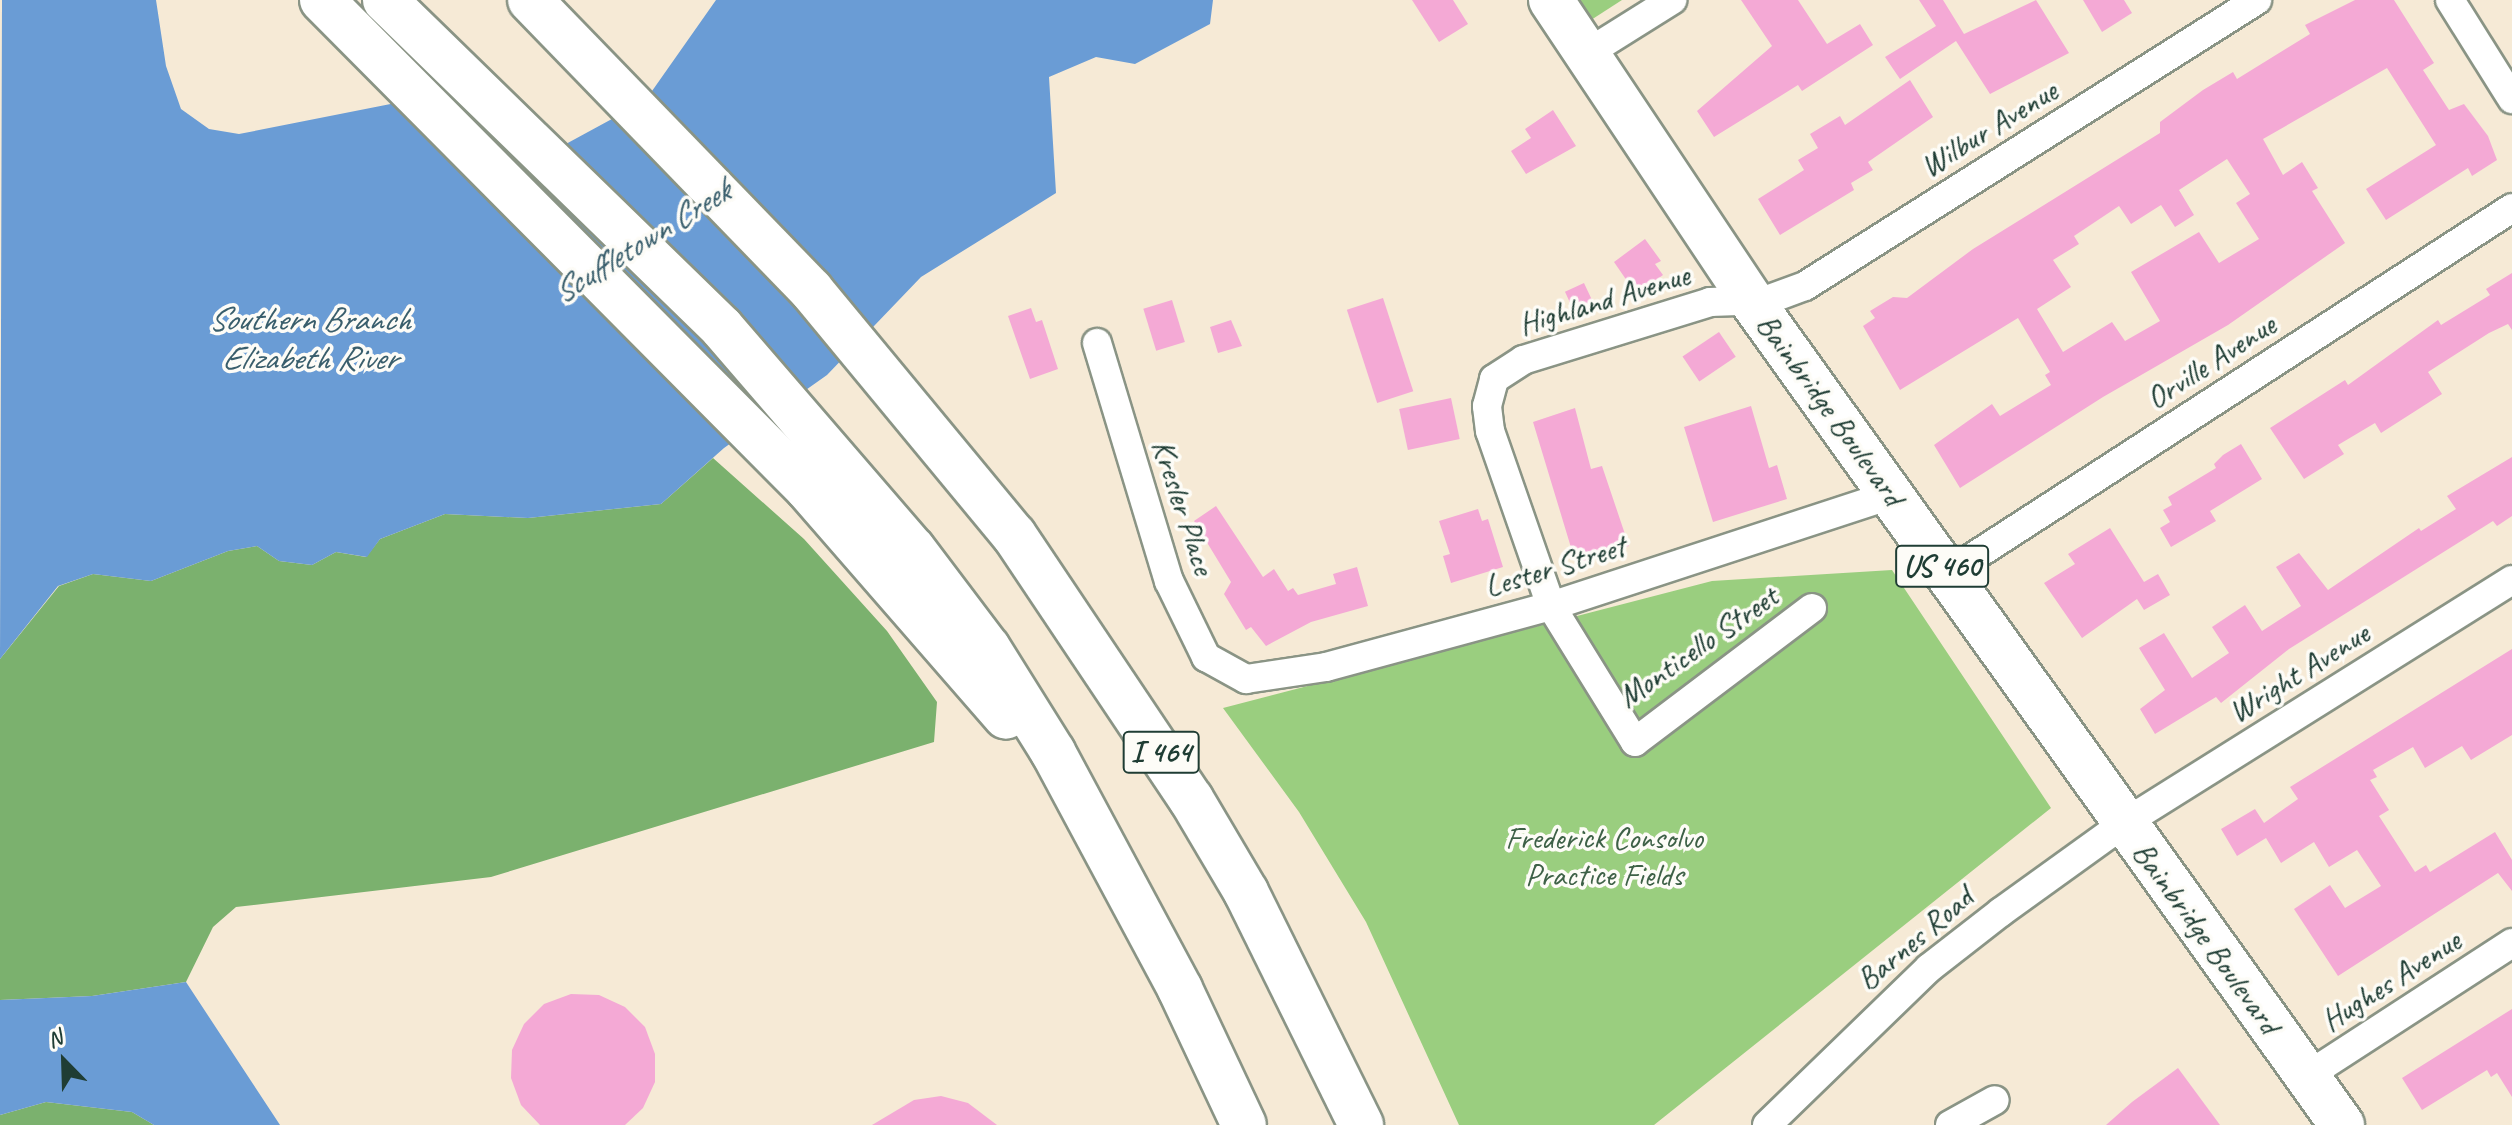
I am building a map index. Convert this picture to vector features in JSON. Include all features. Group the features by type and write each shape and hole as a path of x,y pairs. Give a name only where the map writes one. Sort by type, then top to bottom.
{"main road":[{"path":"322,0 807,488 1076,798"},
{"path":"385,0 722,328 846,469 988,648 1076,798 1180,989 1244,1125"},
{"name":"I 464","path":"530,0 773,247 912,409 1014,535 1191,799 1274,945 1361,1125"},
{"name":"Bainbridge Boulevard","path":"1551,0 1751,300 2123,824 2342,1125"}],"street":[{"path":"1586,54 1672,0"},
{"name":"Wilbur Avenue","path":"1751,300 1782,296 1805,286 2257,0"},
{"path":"2450,0 2512,99"},
{"name":"Orville Avenue","path":"1947,574 2512,208"},
{"name":"Highland Avenue","path":"1551,606 1490,431 1490,390 1494,379 1523,360 1710,302 1751,300"},
{"name":"Kresler Place","path":"1097,343 1169,581 1206,657 1233,674"},
{"name":"Lester Street","path":"1233,674 1269,679 1326,667 1551,606 1891,495"},
{"name":"Wright Avenue","path":"2123,824 2512,580"},
{"name":"Monticello Street","path":"1551,606 1635,742 1812,608"},
{"name":"Barnes Road","path":"1767,1125 1929,968 2123,824"},
{"name":"Hughes Avenue","path":"2307,1076 2512,943"},
{"path":"1950,1125 1995,1100"}],"green space":[{"path":"1578,0 1622,0 1591,20"},
{"path":"713,458 804,539 887,631 937,702 934,742 491,877 236,907 213,927 186,982 92,996 0,1000 0,659 59,586 93,574 151,581 228,551 257,546 279,561 312,565 336,552 366,557 380,539 445,514 528,518 661,504"},
{"name":"Frederick Consolvo Practice Fields","path":"1892,570 2051,808 1654,1125 1459,1125 1366,922 1299,812 1223,708 1712,581"},
{"path":"46,1102 132,1112 154,1125 0,1125 0,1115"}],"water":[{"name":"Southern Branch Elizabeth River","path":"2,0 156,0 166,66 181,109 209,129 239,134 426,97 517,150 553,151 645,101 716,0 1213,0 1210,24 1135,64 1096,57 1049,77 1056,193 921,277 827,375 724,448 661,504 528,518 445,514 380,539 367,557 336,552 312,565 279,561 257,546 228,551 151,581 93,574 58,586 0,659"},
{"path":"186,982 280,1125 154,1125 132,1112 46,1102 0,1115 0,1000 92,996"}],"building":[{"path":"1412,0 1453,0 1468,24 1439,42"},
{"path":"1741,0 1798,0 1827,44 1860,24 1873,45 1802,91 1798,85 1714,137 1697,111 1772,46"},
{"path":"1919,0 1943,0 1964,34 2036,0 2069,53 1990,94 1956,41 1900,79 1885,57 1936,26"},
{"path":"2083,0 2124,0 2132,13 2102,32"},
{"path":"2355,0 2394,0 2434,63 2423,70 2449,110 2464,104 2488,136 2497,160 2472,176 2468,168 2386,220 2366,189 2436,145 2387,68 2263,139 2283,175 2302,162 2318,188 2312,191 2345,243 2228,325 2103,397 1960,488 1934,445 1992,404 2000,416 2051,385 2045,375 2050,372 2018,318 1900,390 1863,326 1875,318 1870,311 1893,297 1907,298 1973,249 2160,133 2160,122 2203,90 2233,72 2237,79 2310,34 2305,25","holes":["2227,159 2250,194 2236,203 2259,239 2219,263 2199,232 2131,272 2160,321 2125,341 2112,322 2063,352 2037,309 2071,287 2053,260 2079,244 2074,236 2119,206 2131,224 2161,205 2175,227 2194,215 2179,190"]},
{"path":"1910,80 1933,117 1868,162 1873,170 1851,183 1854,190 1780,235 1758,199 1804,170 1798,160 1818,148 1810,134 1840,116 1845,125"},
{"path":"1553,110 1576,146 1526,174 1511,151 1531,138 1525,129"},
{"path":"1645,239 1661,261 1655,264 1663,275 1636,294 1614,262"},
{"path":"2512,273 2512,330 2508,324 2489,333 2428,372 2442,394 2381,433 2375,423 2338,445 2344,454 2304,479 2270,428 2345,380 2348,385 2438,320 2441,325 2490,295 2486,289"},
{"path":"1584,283 1594,304 1575,313 1565,292"},
{"path":"1383,298 1413,391 1377,403 1347,310"},
{"path":"1172,300 1185,342 1156,351 1143,309"},
{"path":"1031,308 1036,322 1042,320 1058,369 1030,379 1008,316"},
{"path":"1231,320 1242,346 1218,353 1210,327"},
{"path":"1719,332 1736,357 1699,381 1683,357"},
{"path":"1451,398 1460,439 1408,450 1399,409"},
{"path":"1751,406 1769,468 1777,465 1787,499 1713,522 1684,427"},
{"path":"1575,408 1591,469 1602,466 1629,546 1576,564 1533,422"},
{"path":"2241,444 2262,479 2210,511 2216,521 2171,547 2160,528 2170,522 2163,510 2172,505 2168,497 2216,468 2214,464 2223,455"},
{"path":"2512,457 2512,516 2497,526 2493,521 2289,649 2221,703 2216,697 2155,734 2140,709 2165,690 2139,648 2164,633 2192,678 2229,653 2212,627 2245,605 2262,631 2301,606 2276,567 2299,553 2328,590 2419,528 2421,531 2456,509 2447,496"},
{"path":"1216,506 1263,577 1274,569 1288,591 1293,588 1298,595 1336,584 1333,574 1357,567 1368,606 1311,622 1266,646 1251,627 1246,630 1224,594 1231,582 1194,521"},
{"path":"1478,509 1482,521 1488,519 1503,567 1451,583 1443,556 1450,554 1439,521"},
{"path":"2110,528 2144,582 2158,574 2170,595 2144,610 2137,599 2082,638 2044,583 2075,564 2068,554"},
{"path":"2512,649 2512,735 2471,760 2462,746 2425,768 2413,747 2373,770 2377,777 2370,780 2389,810 2379,816 2415,872 2426,865 2430,872 2495,832 2512,860 2512,891 2498,873 2338,976 2294,909 2330,885 2345,908 2381,886 2357,850 2329,867 2314,842 2281,863 2266,838 2237,856 2221,829 2255,809 2264,823 2298,799 2290,787"},
{"path":"571,994 599,995 625,1007 645,1027 655,1054 655,1082 643,1108 625,1125 540,1125 521,1105 511,1078 512,1050 524,1024 544,1004"},
{"path":"2512,1009 2512,1097 2497,1073 2491,1077 2487,1070 2422,1110 2402,1078"},
{"path":"2178,1068 2220,1125 2106,1125 2132,1102"},
{"path":"941,1096 968,1103 997,1125 872,1125 914,1100"}],"water label":[{"name":"Scuffletown Creek","path":"641,241"}]}
